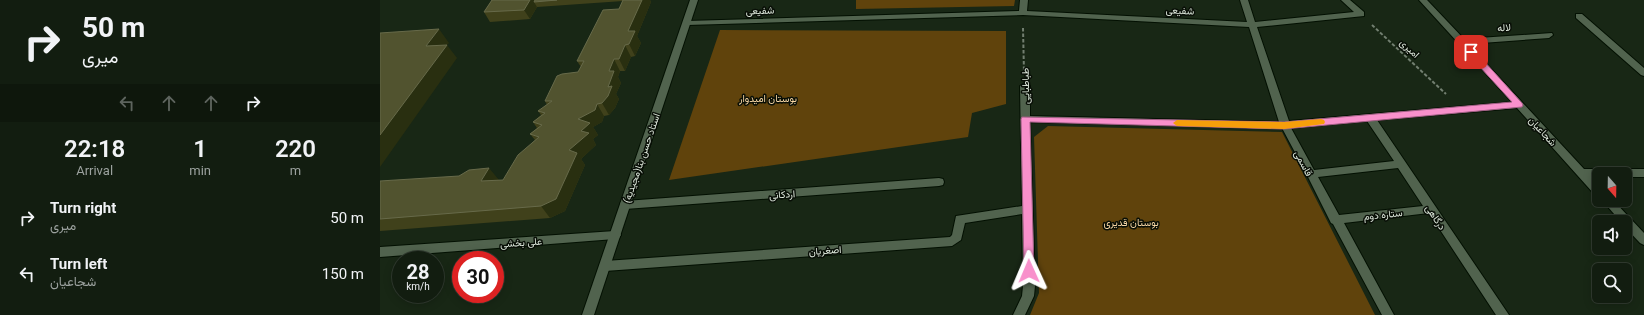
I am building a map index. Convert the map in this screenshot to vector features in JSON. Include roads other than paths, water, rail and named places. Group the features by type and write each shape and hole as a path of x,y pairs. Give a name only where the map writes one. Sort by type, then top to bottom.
{"street":[{"name":"استاد حسن بنا(مجیدیه)","path":"588,315 694,0"},
{"path":"1023,13 1024,0"},
{"name":"قاسمی","path":"1244,0 1284,126 1334,220 1388,315"},
{"name":"شفیعی","path":"687,23 1023,13 1253,25 1360,14 1345,0"},
{"name":"شجاعیان","path":"1423,0 1592,184"},
{"path":"1579,16 1644,73"},
{"name":"لاله","path":"1461,42 1549,35"},
{"name":"طباطبایی","path":"1019,315 1028,296 1029,286 1025,86"},
{"path":"1025,119 1284,126 1519,105"},
{"name":"درگاهی","path":"1370,118 1503,315"},
{"path":"1310,174 1400,164"},
{"path":"1582,173 1644,173"},
{"name":"اردکانی","path":"625,205 940,182"},
{"path":"1613,207 1644,240"},
{"name":"اصغریان","path":"605,266 952,241 958,238 960,219 1027,209"},
{"name":"ستاره دوم","path":"1334,220 1431,209"},
{"name":"علی بخشی","path":"380,252 615,235"}],"park label":[{"name":"بوستان امیدوار","path":"768,98"},
{"name":"بوستان قدیری","path":"1131,222"}]}
